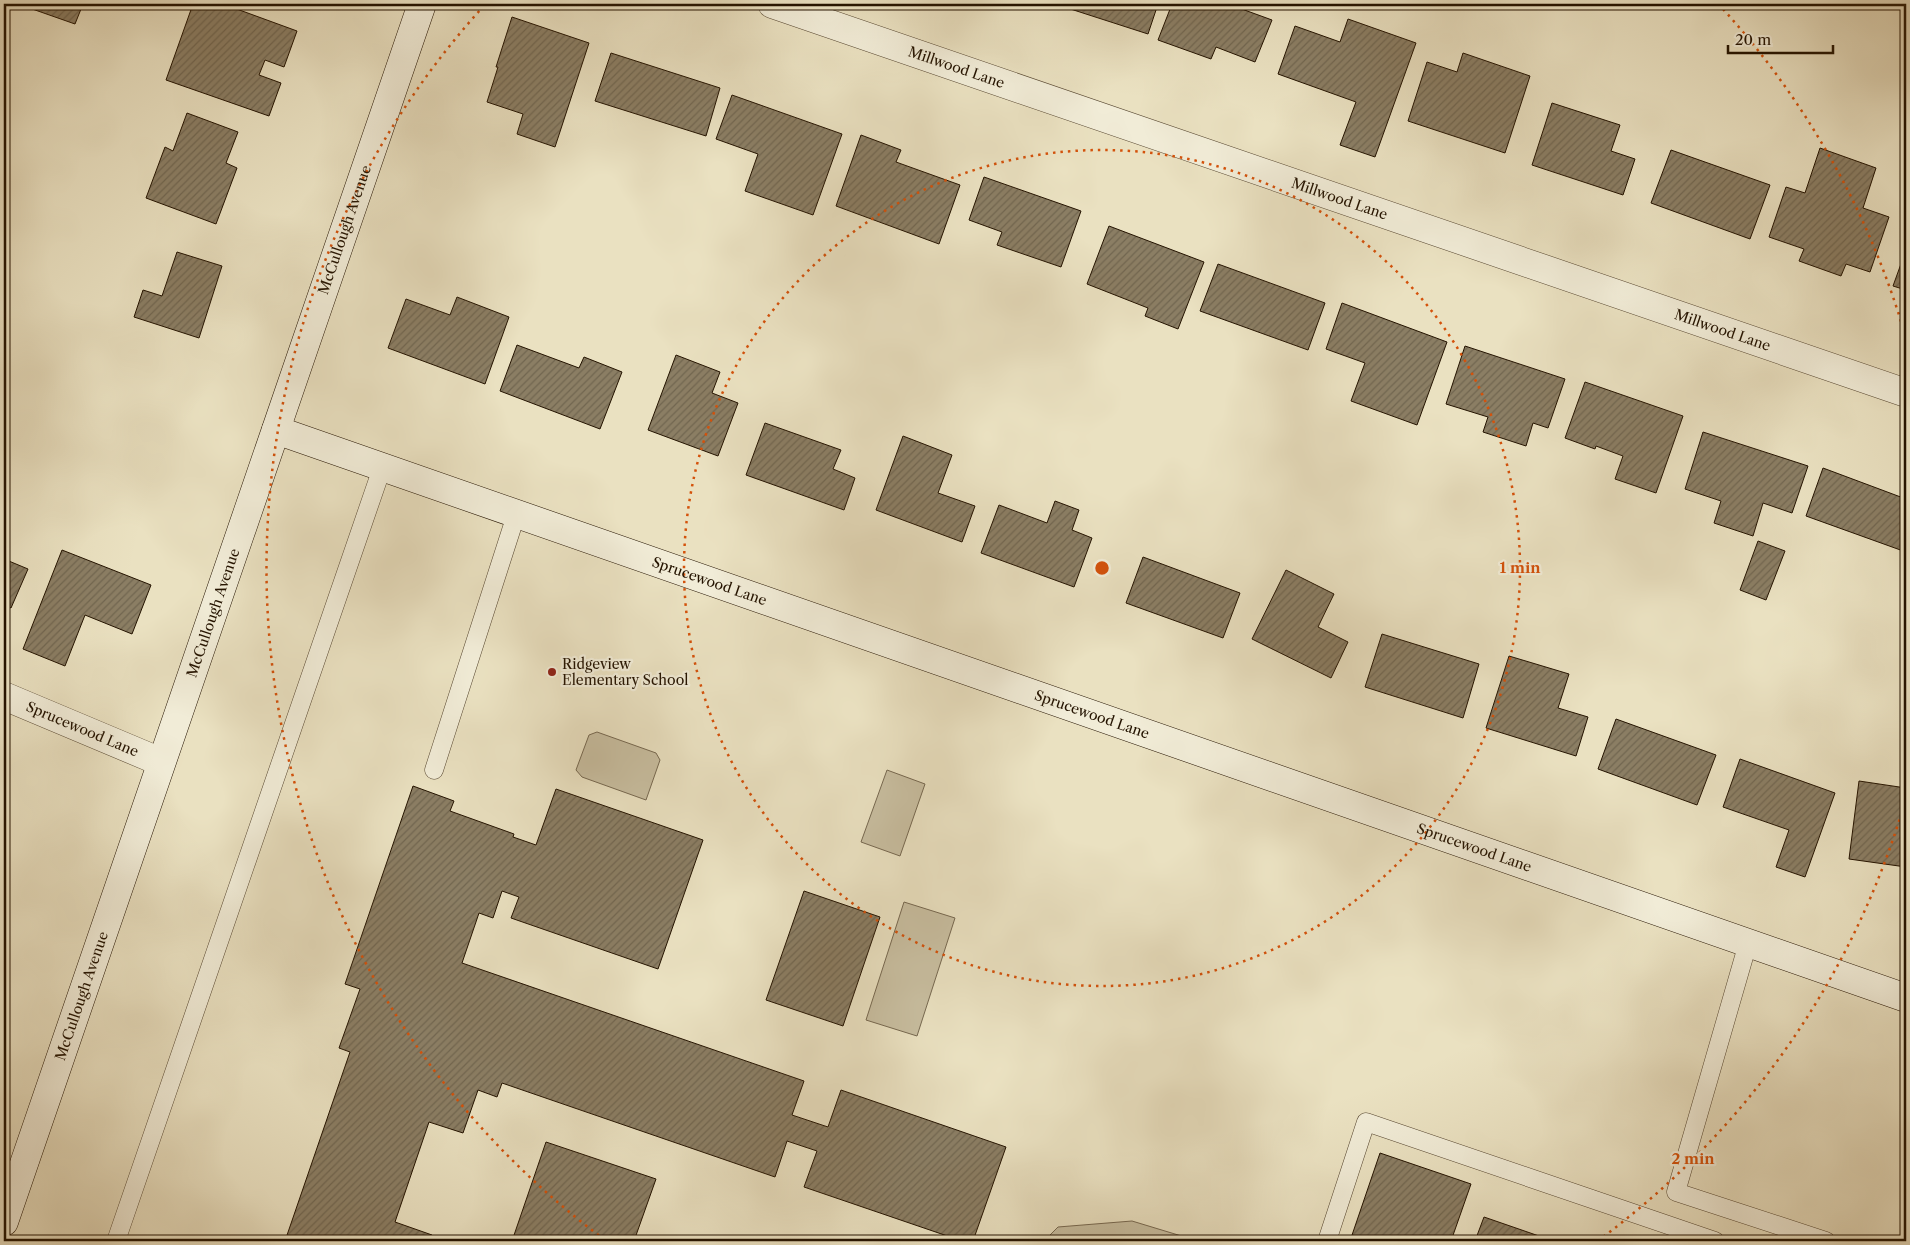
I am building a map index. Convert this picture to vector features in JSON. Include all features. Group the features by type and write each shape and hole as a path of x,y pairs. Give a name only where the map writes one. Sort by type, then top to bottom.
{"street":[{"name":"McCullough Avenue","path":"4,1222 9,1191 162,762 422,4"},
{"name":"Millwood Lane","path":"772,4 1906,393"},
{"name":"Sprucewood Lane","path":"276,430 1906,998"},
{"name":"Sprucewood Lane","path":"4,696 162,762"}],"lane":[{"path":"116,1241 382,468"},
{"path":"434,770 516,514"},
{"path":"1748,943 1676,1192 1826,1241"},
{"path":"1327,1241 1366,1122 1715,1241"}],"shaded area":[{"path":"597,732 656,753 660,760 646,800 582,777 576,770 589,735"},
{"path":"887,770 925,784 900,856 861,842"},
{"path":"904,902 955,918 917,1036 866,1020"},
{"path":"1132,1221 1198,1241 1047,1241 1048,1237 1058,1227"}],"building":[{"path":"18,4 83,4 75,24"},
{"path":"193,4 223,4 297,31 284,67 265,60 259,75 281,83 269,116 166,80"},
{"path":"1055,4 1158,4 1148,34"},
{"path":"1172,4 1228,4 1272,20 1255,62 1216,47 1211,59 1158,40"},
{"path":"512,17 589,43 555,147 517,134 523,114 487,102"},
{"path":"1348,19 1416,43 1375,157 1340,145 1356,102 1278,74 1295,26 1340,42"},
{"path":"611,53 720,88 706,136 595,101"},
{"path":"1463,53 1530,76 1505,153 1408,121 1427,62 1457,72"},
{"path":"732,95 842,134 813,215 745,191 758,154 716,139"},
{"path":"1552,103 1620,125 1611,151 1635,159 1623,195 1532,165"},
{"path":"187,113 238,132 226,163 237,168 216,224 146,198 165,147 173,151"},
{"path":"861,135 901,150 896,162 960,185 939,244 836,206"},
{"path":"1820,148 1876,168 1863,208 1889,217 1870,272 1846,264 1841,276 1799,261 1804,249 1769,237 1786,187 1805,193"},
{"path":"1671,150 1770,185 1750,239 1651,203"},
{"path":"984,177 1081,211 1061,267 997,245 1002,232 969,220"},
{"path":"1109,226 1204,262 1178,329 1145,316 1148,308 1087,284"},
{"path":"1906,250 1906,290 1893,286"},
{"path":"177,252 222,266 199,338 134,317 143,290 162,296"},
{"path":"1218,264 1325,303 1308,350 1200,311"},
{"path":"457,297 509,317 485,384 388,348 406,299 450,315"},
{"path":"1342,303 1447,342 1417,425 1351,401 1365,363 1326,349"},
{"path":"517,345 579,368 584,357 622,372 600,429 500,391"},
{"path":"1465,346 1565,379 1548,428 1533,423 1526,446 1483,432 1488,417 1446,404"},
{"path":"676,355 720,372 712,393 738,403 718,456 648,430"},
{"path":"1585,382 1683,416 1656,493 1615,479 1623,456 1596,446 1595,449 1565,438"},
{"path":"765,423 841,450 833,469 855,478 844,510 746,475"},
{"path":"1703,432 1808,466 1792,513 1763,503 1753,536 1714,523 1721,501 1685,489"},
{"path":"903,436 952,455 938,493 975,506 962,542 876,510"},
{"path":"1823,468 1906,499 1906,552 1806,516"},
{"path":"1055,501 1079,510 1072,530 1092,538 1074,587 981,553 999,505 1047,523"},
{"path":"1758,541 1785,551 1766,600 1740,590"},
{"path":"62,550 151,585 132,634 85,615 65,666 23,649"},
{"path":"1143,557 1240,593 1223,638 1126,603"},
{"path":"4,559 28,569 11,608 4,604"},
{"path":"1286,570 1334,594 1318,627 1348,642 1331,678 1252,639"},
{"path":"1382,634 1479,664 1463,718 1365,687"},
{"path":"1509,656 1569,674 1558,708 1588,717 1576,756 1486,728"},
{"path":"1616,719 1716,755 1697,805 1598,769"},
{"path":"1740,759 1835,793 1805,877 1776,867 1789,830 1723,807"},
{"path":"1859,781 1906,788 1906,867 1849,859"},
{"path":"413,786 454,801 450,811 514,834 513,837 536,845 556,789 703,840 658,969 511,918 519,897 502,891 493,918 479,913 462,963 804,1081 792,1115 828,1127 841,1090 1006,1147 973,1241 962,1241 804,1187 817,1151 787,1141 775,1177 502,1083 497,1097 478,1090 463,1133 429,1122 395,1222 432,1235 429,1241 285,1241 350,1052 339,1048 360,989 345,984"},
{"path":"804,891 880,917 843,1026 766,1000"},
{"path":"546,1142 656,1179 634,1241 512,1241"},
{"path":"1380,1153 1471,1184 1451,1241 1350,1241"},
{"path":"1484,1217 1539,1236 1537,1241 1475,1241"}],"place":[{"name":"Ridgeview Elementary School","path":"552,672"}]}
